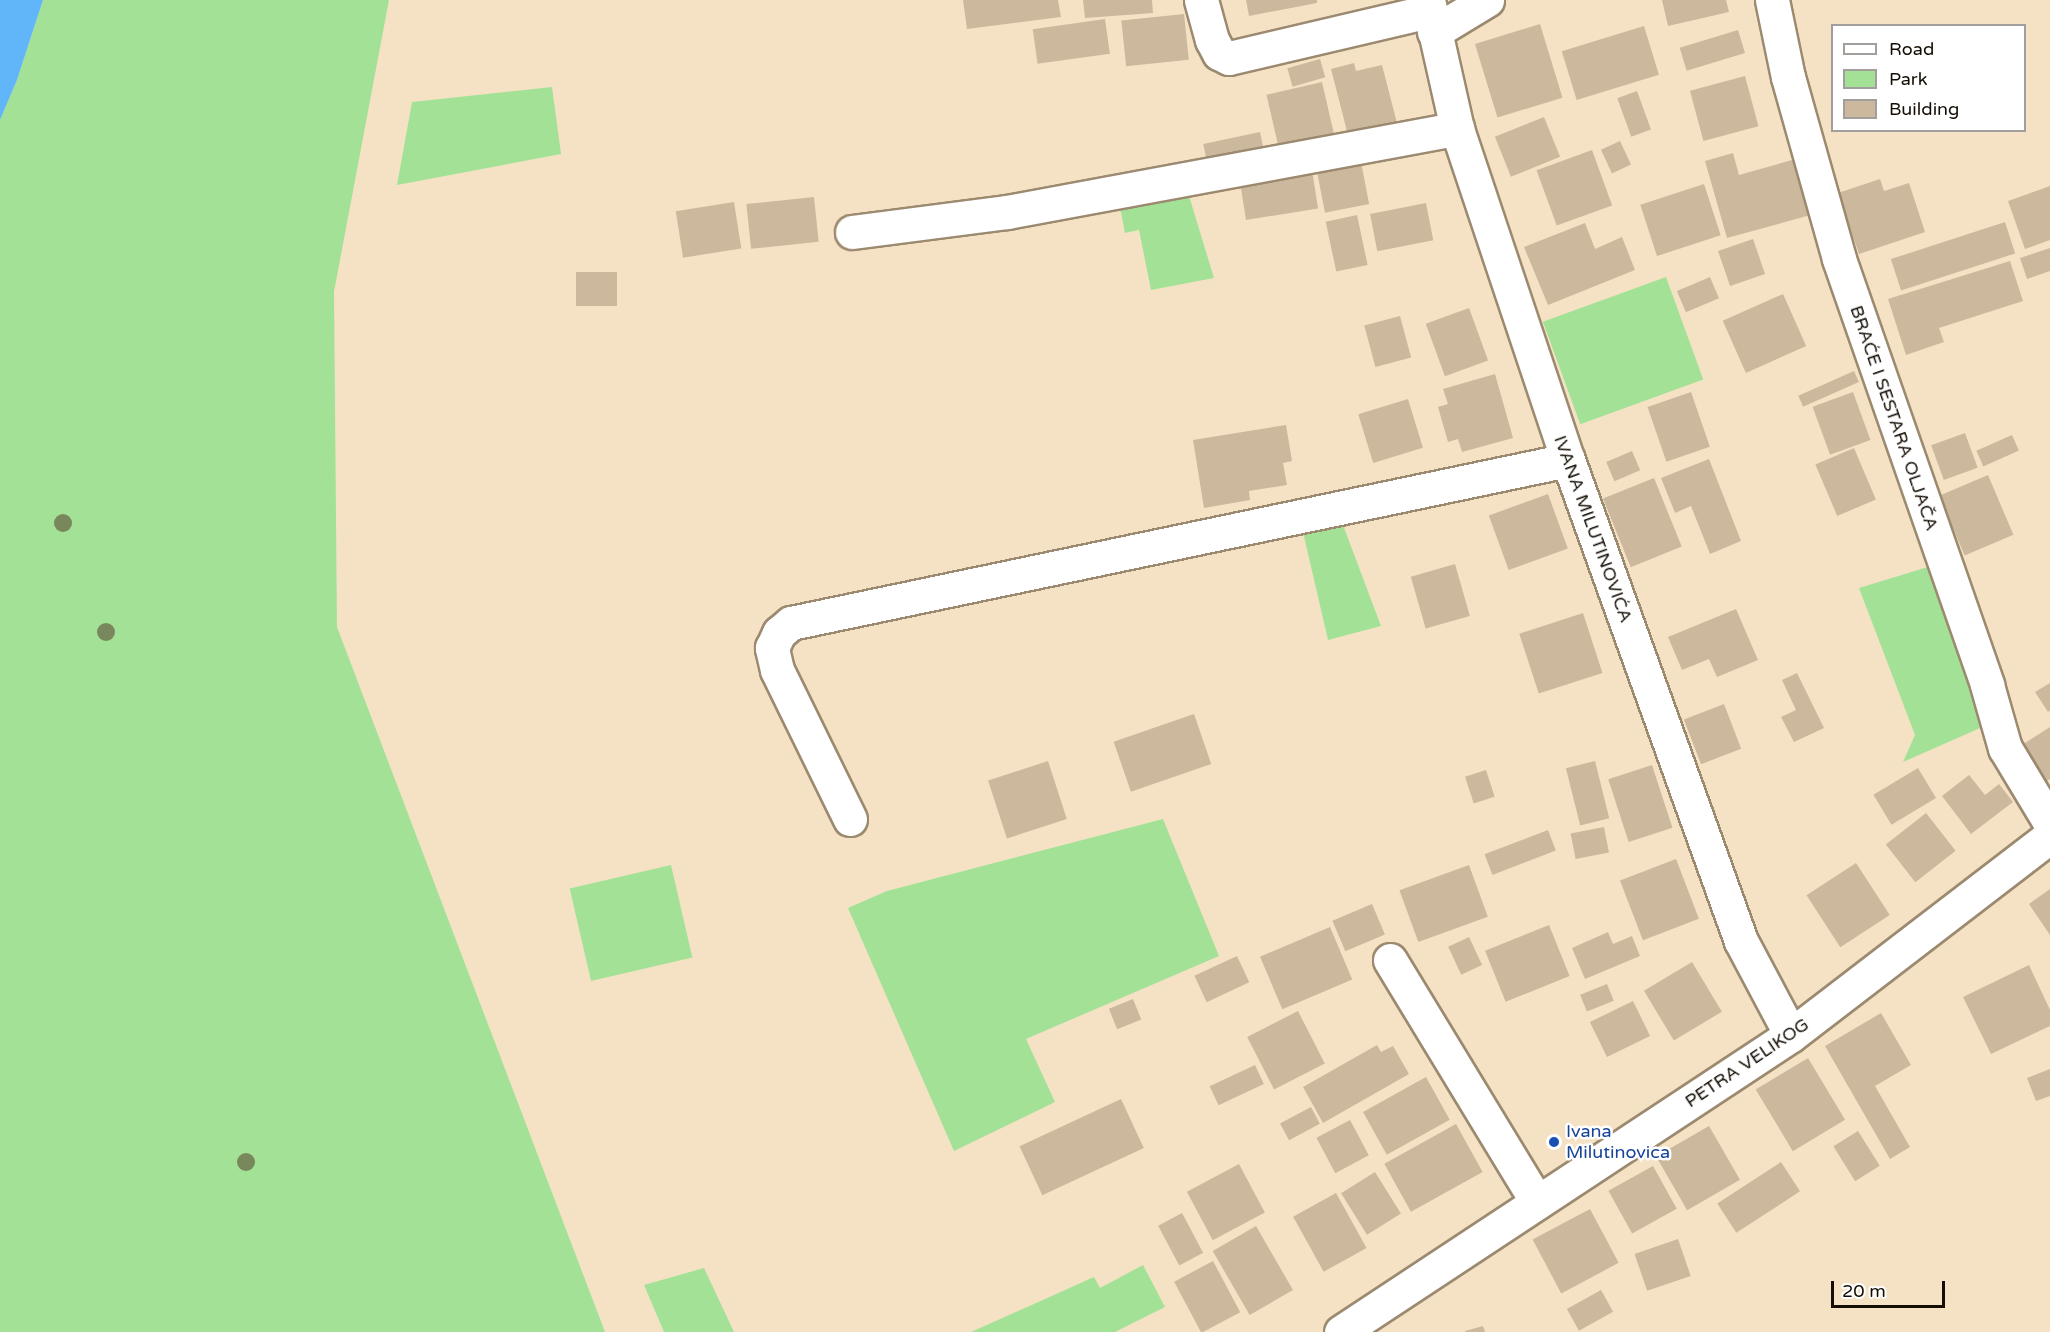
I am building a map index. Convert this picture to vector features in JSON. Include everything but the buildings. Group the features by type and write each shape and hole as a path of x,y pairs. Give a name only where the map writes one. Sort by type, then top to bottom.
{"street":[{"path":"1201,0 1212,40 1220,53 1229,58 1487,0"},
{"name":"BRAĆE I SESTARA OLJAČA","path":"1772,0 1788,77 1839,259 1987,685 2005,748 2050,823"},
{"name":"IVANA MILUTINOVIĆA","path":"1430,14 1457,129 1568,460 1742,941 1791,1035"},
{"path":"852,232 1006,212 1457,129"},
{"path":"850,819 777,670 772,648 779,633 791,623 1568,460"},
{"name":"PETRA VELIKOG","path":"1341,1332 1791,1035 2050,836"},
{"path":"1390,960 1537,1202"}],"green space":[{"path":"43,0 389,0 334,292 337,627 605,1332 0,1332 0,120 17,80"},
{"path":"552,87 561,154 397,185 412,102"},
{"path":"1186,186 1214,278 1151,290 1139,230 1125,233 1118,197"},
{"path":"1666,277 1703,379 1580,424 1543,322"},
{"path":"1343,525 1381,626 1328,640 1303,532"},
{"path":"1931,566 1987,725 1903,762 1915,735 1859,588"},
{"path":"1163,819 1219,956 1026,1039 1055,1102 954,1151 848,908 887,891"},
{"path":"671,865 692,958 591,981 570,888"},
{"path":"1143,1265 1165,1307 1115,1332 971,1332 1094,1277 1100,1288"},
{"path":"704,1268 734,1332 664,1332 644,1285"}],"water":[{"path":"0,0 43,0 17,80 0,120"}],"place":[{"name":"Ivana Milutinovica","path":"1554,1142"}]}
